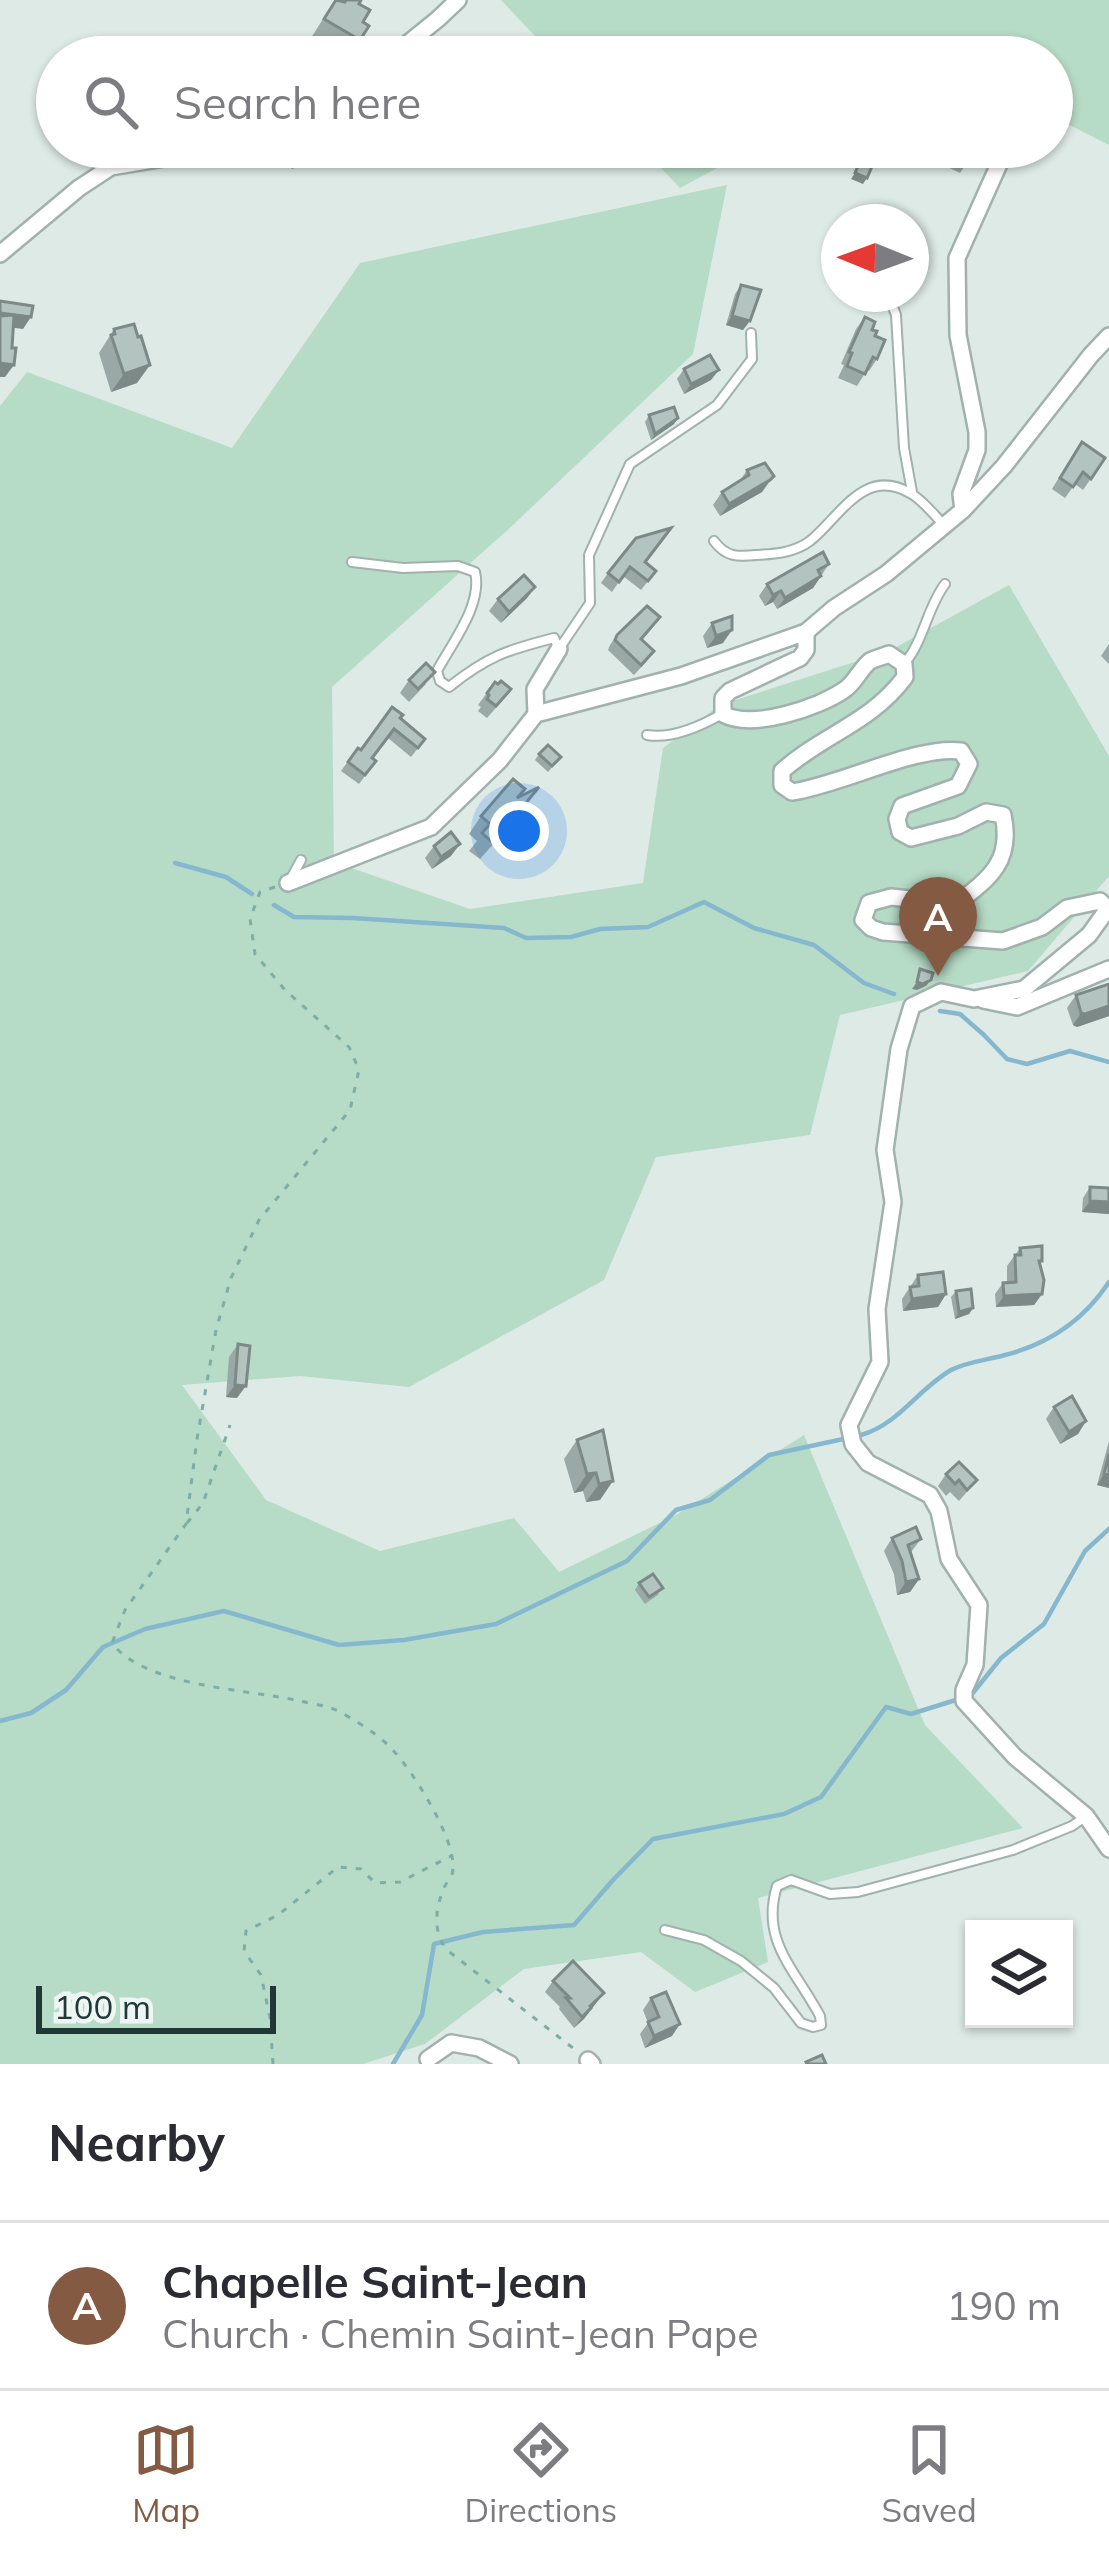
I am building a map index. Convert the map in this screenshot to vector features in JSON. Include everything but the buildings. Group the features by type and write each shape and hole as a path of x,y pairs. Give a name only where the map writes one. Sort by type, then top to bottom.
{"street":[{"path":"418,36 458,0"},
{"path":"0,254 110,168"},
{"path":"963,510 962,494 977,450 977,432 958,335 957,258 997,168"},
{"path":"288,883 431,826 500,760 536,714 682,676 806,632 963,510 1109,336"},
{"path":"806,632 806,650 800,658 730,692 723,698 723,714 748,721 821,703 848,688 870,662 889,654 904,664 905,677 890,697 792,761 782,771 782,785 792,792 814,789 892,763 949,749 961,751 969,764 958,786 902,806 897,820 900,832 910,838 958,826 986,812 1003,815 1009,840 990,878 956,904 892,897 869,903 863,920 871,928 1003,941 1042,927 1066,908 1100,901 1108,908 1089,935 1024,989 974,999"},
{"path":"536,714 535,689 559,649"},
{"path":"1109,969 1017,1007 941,992 912,1006 899,1049 886,1150 893,1202 877,1309 880,1362 849,1425 853,1444 868,1463 931,1495 939,1510 949,1559 979,1605 975,1665 962,1698 1015,1756 1086,1816 1109,1849"},
{"path":"428,2059 451,2043 479,2048 510,2064"}],"lane":[{"path":"895,312 904,448 912,494"},
{"path":"559,649 590,604 589,555 630,464 717,404 752,359 751,333"},
{"path":"714,541 735,557 782,553 807,544 859,492 873,485 912,494 945,526"},
{"path":"352,562 403,568 458,566 475,572 478,587 470,610 436,670 449,687 479,663 512,649 554,638 559,649"},
{"path":"904,664 945,584"},
{"path":"647,735 659,737 723,714"},
{"path":"288,883 301,860"},
{"path":"665,1930 704,1940 741,1960 774,1988 801,2023 821,2025 773,1933 770,1907 777,1886 791,1880 830,1894 858,1892 1013,1850 1086,1816"}],"path":[{"path":"186,1524 216,1330 231,1278 259,1220 350,1109 359,1070 349,1047 286,990 255,954 250,919 260,892 288,883"},
{"path":"230,1425 202,1503 138,1590 112,1643 140,1667 179,1680 334,1709 388,1744 426,1791 452,1855 452,1873 436,1918 439,1940 590,2062"},
{"path":"274,2064 261,1975 244,1951 246,1931 278,1915 338,1867 361,1869 375,1883 400,1882 452,1855"}],"green space":[{"path":"501,0 1109,0 1109,145 1073,127 1073,36 535,36"},
{"path":"661,168 717,168 680,188"},
{"path":"727,185 693,354 513,525 332,687 334,862 470,909 643,883 663,748 720,705 889,651 1009,585 1109,756 1109,876 1028,971 840,1015 810,1135 656,1157 604,1280 409,1387 300,1376 182,1385 266,1500 380,1551 514,1518 559,1572 676,1515 804,1435 925,1725 1023,1828 758,1898 768,1962 695,1992 641,1952 524,1969 425,2044 363,2064 0,2064 0,406 27,372 232,448 360,263"}],"waterway":[{"path":"175,863 226,877 252,894"},
{"path":"274,905 294,917 504,928 526,938 648,927 704,902 754,928 814,945 864,983 894,994"},
{"path":"940,1011 960,1014 1007,1059 1027,1064 1070,1051 1109,1062"},
{"path":"861,1435 886,1423 951,1370 1051,1337 1077,1319 1109,1282"},
{"path":"0,1721 31,1713 66,1690 103,1647 145,1629 224,1611 339,1645 404,1640 496,1624 627,1561 676,1510 710,1500 769,1455 848,1438"},
{"path":"972,1694 1001,1658 1044,1624 1085,1551 1109,1529"},
{"path":"393,2064 422,2015 434,1944 483,1932 574,1925 653,1839 784,1814 821,1797 886,1707 911,1714 959,1699"}],"place":[{"name":"Chapelle Saint-Jean","path":"938,976"}]}
